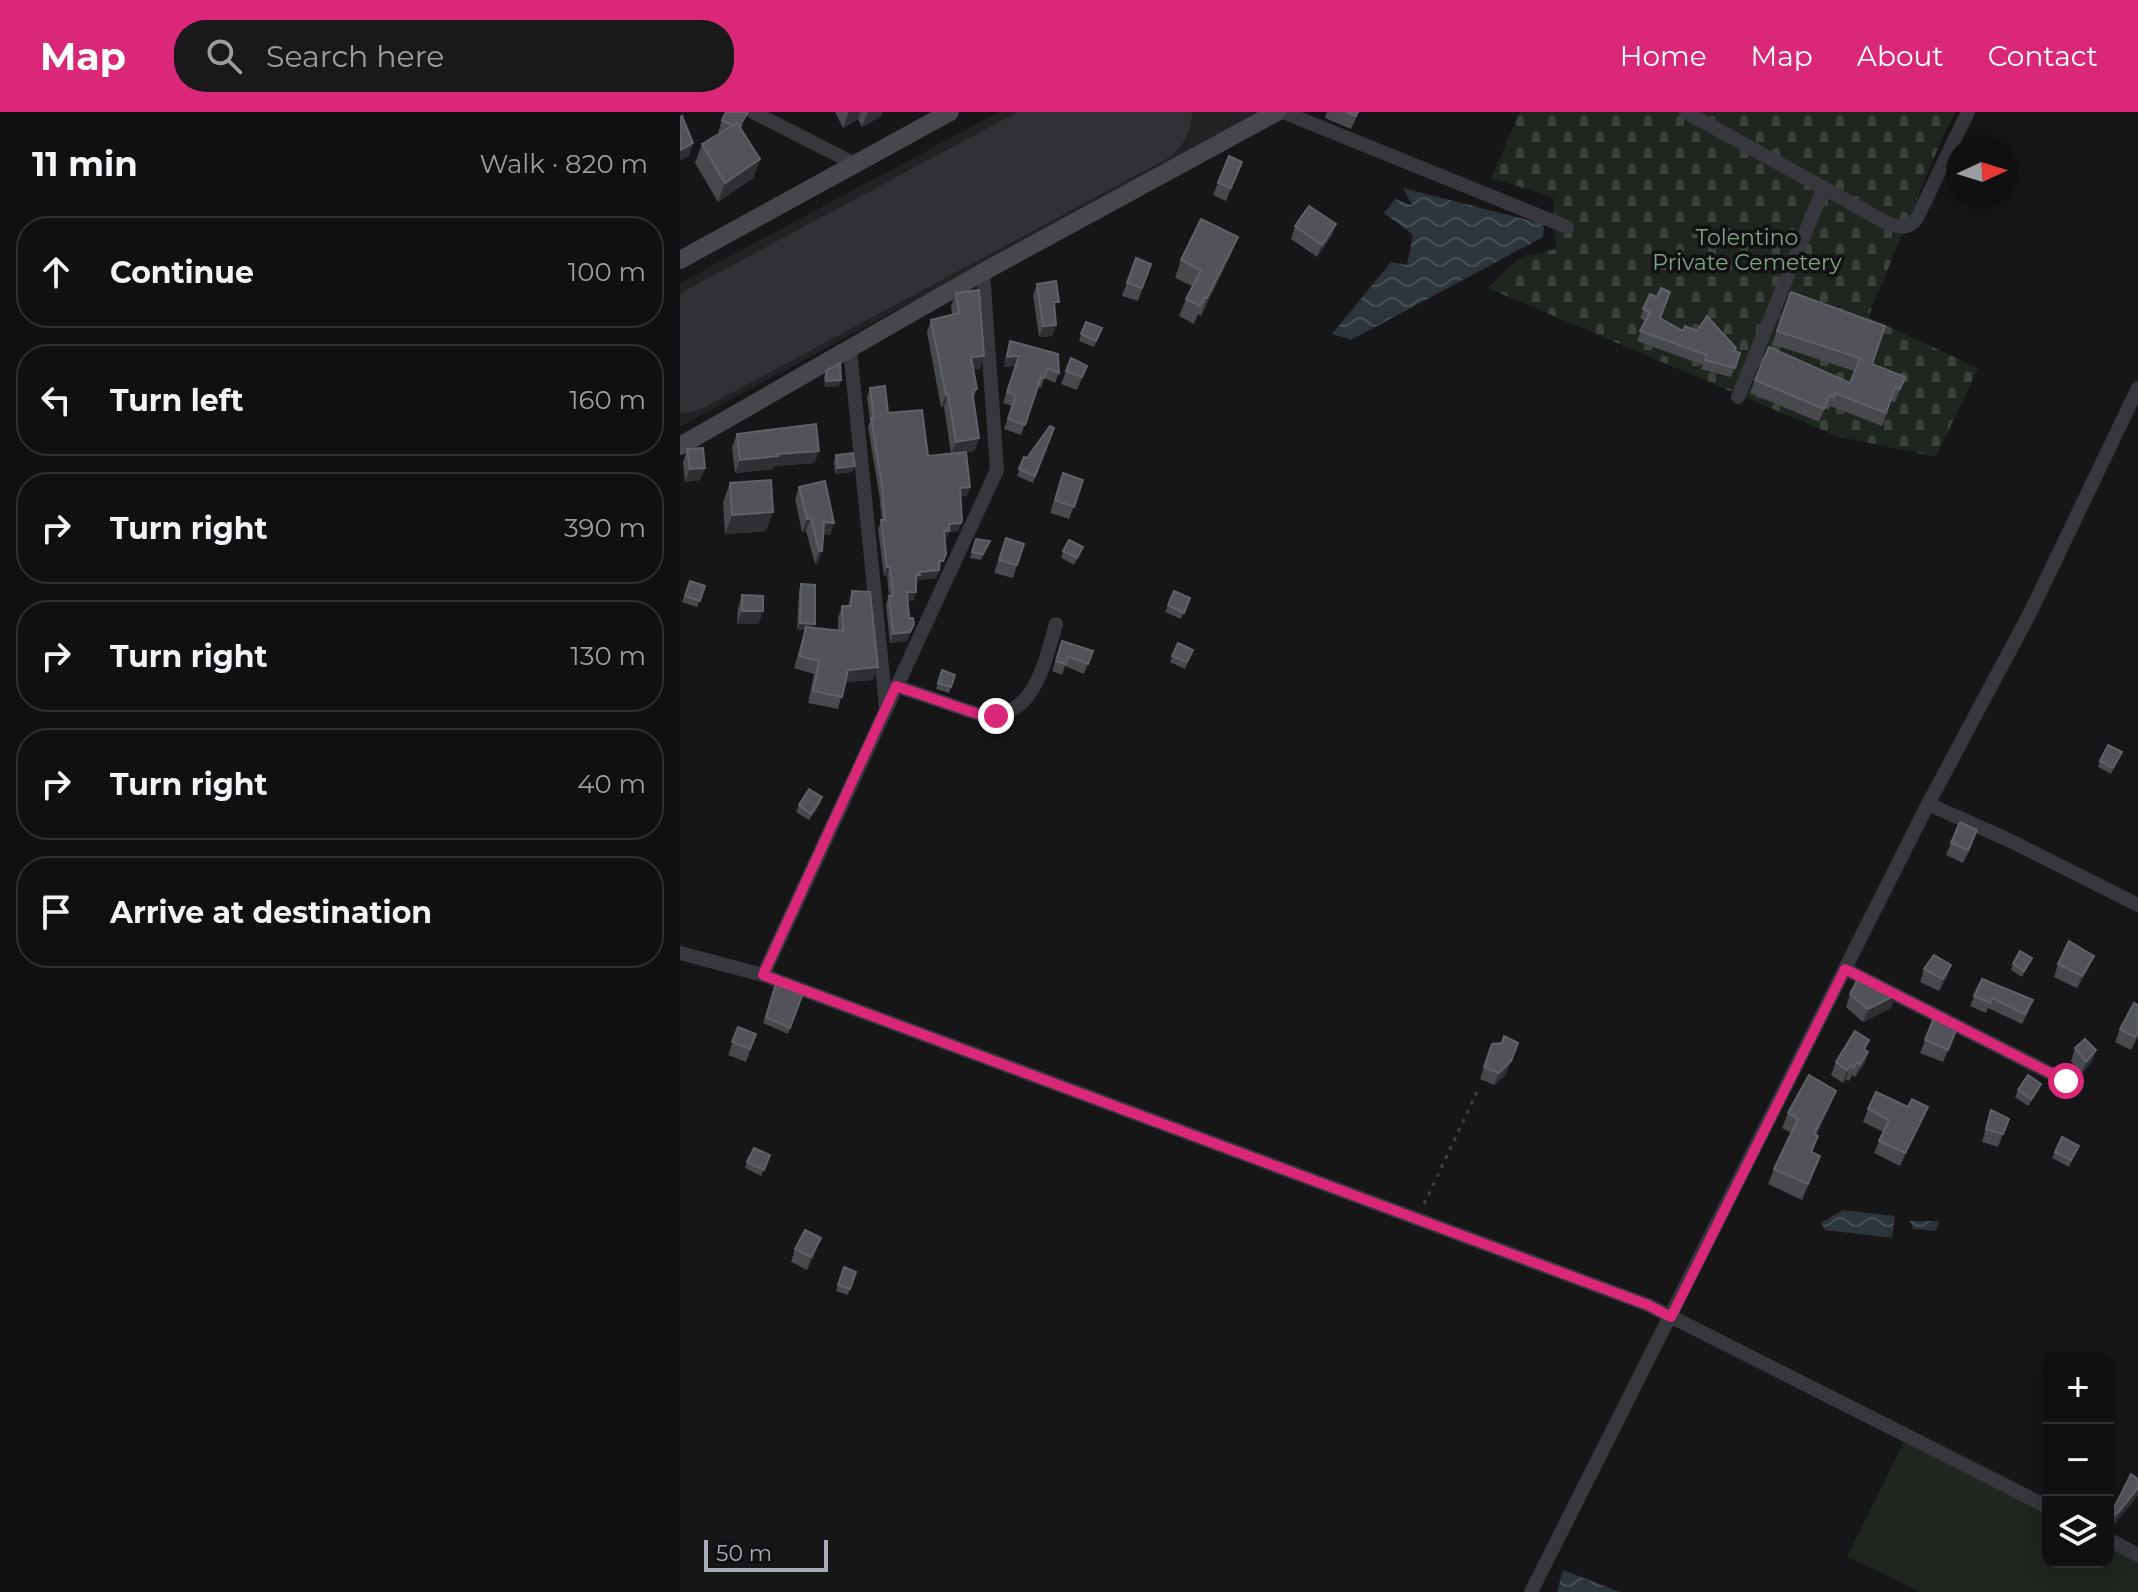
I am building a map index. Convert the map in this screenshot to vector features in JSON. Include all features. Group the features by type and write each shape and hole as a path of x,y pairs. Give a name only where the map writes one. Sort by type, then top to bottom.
{"street":[{"path":"753,112 855,164"},
{"path":"680,260 950,112"},
{"path":"680,446 983,272 1280,112 1567,227"},
{"path":"1686,112 1887,223 1902,228 1910,226 1918,216 1968,112"},
{"path":"1738,397 1824,187"},
{"path":"763,975 997,470 983,272"},
{"path":"850,349 886,707"},
{"path":"1531,1592 1928,804 2031,611 2138,388"},
{"path":"896,686 978,714 1005,714 1022,702 1039,681 1056,624"},
{"path":"1928,804 2013,842 2138,905"},
{"path":"680,953 763,975 1648,1305 2042,1504"},
{"path":"1845,969 2066,1081"},
{"path":"2114,1542 2138,1555"}],"path":[{"path":"1417,1218 1478,1090"}],"shaded area":[{"path":"999,112 1265,112 680,427 680,283"}],"green space":[{"name":"Tolentino Private Cemetery","path":"1520,112 1956,112 1946,129 1868,317 1978,368 1936,457 1836,436 1488,288 1519,258 1556,249 1553,197 1491,178"},
{"path":"1905,1440 2042,1510 2042,1568 2114,1568 2114,1547 2138,1560 2138,1592 1921,1592 1847,1557"}],"water":[{"path":"1403,188 1544,224 1543,237 1351,340 1332,334 1391,262 1407,265 1413,235 1384,213 1395,199 1412,205"},
{"path":"1843,1210 1895,1216 1892,1238 1825,1230 1821,1223"},
{"path":"1910,1221 1939,1221 1936,1231 1913,1229"},
{"path":"1563,1570 1620,1592 1557,1592"}],"building":[{"path":"726,112 748,112 739,127 737,123 733,126 722,120"},
{"path":"680,117 693,143 680,150"},
{"path":"737,123 760,159 725,183 702,144"},
{"path":"1229,156 1242,162 1231,188 1218,183"},
{"path":"1309,206 1336,224 1322,245 1295,226"},
{"path":"1201,219 1238,237 1200,306 1186,299 1201,270 1181,260"},
{"path":"1136,258 1151,264 1142,288 1127,283"},
{"path":"1056,281 1059,302 1054,302 1056,325 1043,326 1037,284"},
{"path":"1661,288 1670,292 1660,318 1683,331 1685,326 1697,331 1707,316 1736,348 1734,351 1740,353 1735,368 1705,360 1707,355 1640,331 1650,312 1643,309 1650,294 1657,297"},
{"path":"979,290 984,356 971,357 977,389 972,390 979,438 956,442 931,320 959,313 956,293"},
{"path":"1791,292 1885,326 1872,364 1905,377 1900,389 1895,387 1886,413 1835,393 1834,397 1830,395 1824,409 1755,380 1769,347 1850,383 1860,358 1777,331"},
{"path":"1086,322 1102,328 1096,341 1081,334"},
{"path":"1010,341 1058,354 1059,373 1048,368 1044,378 1041,377 1025,425 1008,419 1016,395 1007,392 1019,356 1007,357"},
{"path":"1071,358 1087,366 1082,377 1066,371"},
{"path":"840,363 841,380 827,381 826,371"},
{"path":"885,386 888,413 922,410 928,456 966,452 970,487 960,488 962,520 961,523 949,524 949,531 944,531 946,554 943,561 939,561 939,570 919,572 920,575 916,575 916,592 907,592 909,618 913,618 914,624 910,632 893,634 889,596 893,596 881,520 885,520 870,388"},
{"path":"816,424 819,451 740,460 737,434"},
{"path":"1050,426 1054,428 1035,476 1019,469 1024,457 1027,458"},
{"path":"703,448 705,468 690,469 687,449"},
{"path":"853,453 855,466 838,468 836,455"},
{"path":"1063,473 1083,480 1074,507 1055,500"},
{"path":"771,480 773,512 732,515 730,483"},
{"path":"825,481 834,523 824,522 822,551 819,551 799,487"},
{"path":"1006,538 1024,544 1017,565 999,560"},
{"path":"976,539 990,541 983,554 972,552"},
{"path":"1069,540 1083,547 1077,558 1063,551"},
{"path":"690,581 705,586 700,601 685,596"},
{"path":"801,584 815,585 815,624 800,623"},
{"path":"852,591 870,592 878,667 848,670 842,697 813,691 819,661 799,656 806,627 843,631 842,606 851,606"},
{"path":"1174,591 1190,598 1184,613 1168,605"},
{"path":"742,595 763,596 763,611 742,611"},
{"path":"1062,641 1093,651 1088,664 1068,656 1066,664 1056,661"},
{"path":"1178,643 1193,650 1187,662 1172,656"},
{"path":"942,670 955,675 951,687 938,683"},
{"path":"2108,745 2122,752 2113,768 2100,761"},
{"path":"809,789 822,797 811,814 799,805"},
{"path":"1960,822 1977,830 1968,850 1951,843"},
{"path":"2069,941 2094,956 2082,976 2058,964"},
{"path":"2020,951 2032,958 2024,971 2013,964"},
{"path":"1934,955 1951,965 1943,979 1924,969"},
{"path":"1860,975 1896,995 1868,1009 1850,994"},
{"path":"1982,979 2033,1000 2025,1014 1992,998 1990,1003 1974,996"},
{"path":"776,983 803,993 790,1028 766,1017"},
{"path":"2134,1003 2138,1005 2138,1032 2135,1037 2120,1029"},
{"path":"1936,1013 1959,1023 1948,1050 1925,1040"},
{"path":"738,1027 756,1034 750,1049 732,1042"},
{"path":"1855,1031 1869,1040 1864,1049 1868,1052 1860,1065 1857,1062 1847,1070 1836,1062"},
{"path":"1504,1036 1518,1043 1511,1061 1499,1073 1484,1067 1492,1044 1502,1043"},
{"path":"2085,1039 2096,1050 2086,1062 2075,1048"},
{"path":"1809,1075 1836,1091 1814,1134 1818,1136 1811,1152 1820,1156 1808,1184 1774,1169 1798,1119 1788,1113"},
{"path":"2028,1075 2041,1084 2031,1099 2018,1090"},
{"path":"1876,1092 1908,1107 1912,1099 1928,1107 1905,1153 1879,1141 1889,1120 1868,1109"},
{"path":"1991,1110 2009,1119 2003,1134 1986,1129"},
{"path":"2062,1137 2079,1146 2071,1160 2055,1152"},
{"path":"754,1148 770,1155 764,1170 747,1162"},
{"path":"805,1230 821,1238 811,1257 795,1249"},
{"path":"844,1267 856,1272 850,1289 838,1285"},
{"path":"2131,1474 2138,1479 2138,1488 2117,1514 2114,1508"}],"runway":[{"path":"680,357 1136,112"}],"route":[{"path":"996,716 978,714 896,686 763,975 1648,1305 1671,1317 1845,969 2066,1081"}]}
